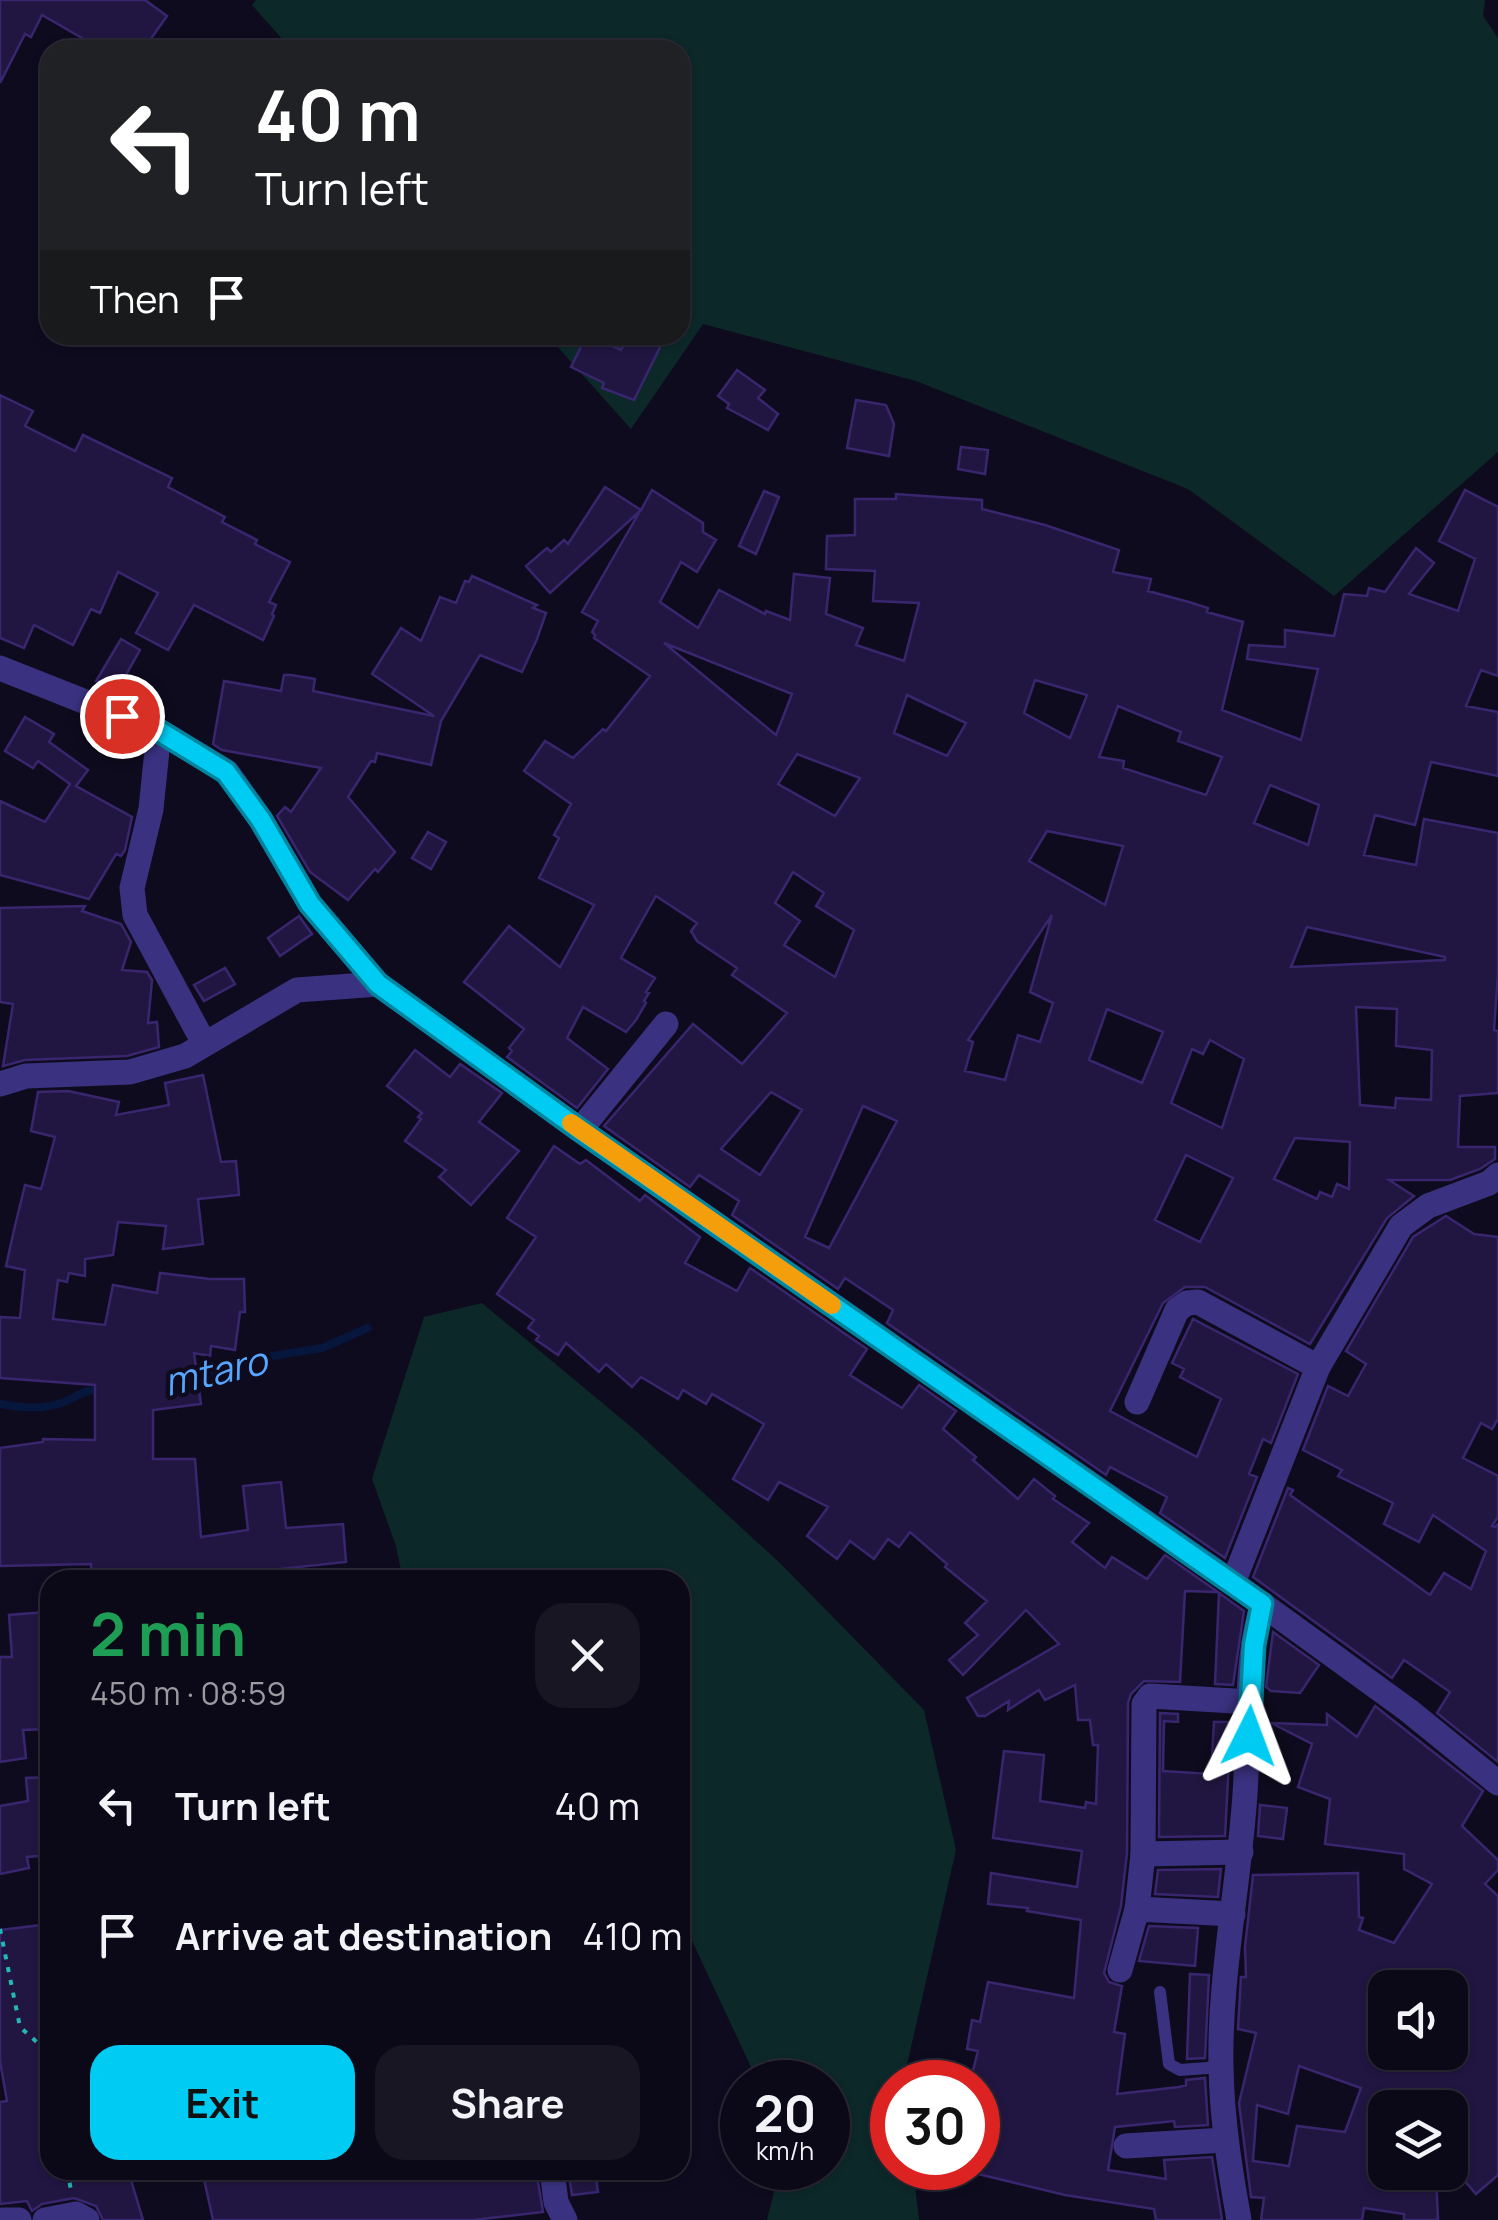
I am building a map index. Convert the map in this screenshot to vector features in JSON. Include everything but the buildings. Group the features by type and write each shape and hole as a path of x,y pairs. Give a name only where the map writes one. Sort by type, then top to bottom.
{"street":[{"path":"0,668 159,731 226,772 261,820 310,904 378,984 580,1130 1262,1604 1408,1710 1498,1783"},
{"path":"159,731 151,810 132,888 135,915 204,1043"},
{"path":"0,1084 26,1076 130,1072 185,1056 297,990 378,984"},
{"path":"580,1130 666,1024"},
{"path":"1232,1583 1318,1367 1401,1226 1428,1206 1498,1175"},
{"path":"1137,1402 1177,1310 1187,1303 1198,1302 1318,1367"},
{"path":"1239,2220 1225,2140 1221,2066 1225,1967 1241,1852 1254,1645 1262,1604"},
{"path":"1120,1970 1137,1909 1142,1854 1144,1704 1150,1696 1251,1702"},
{"path":"1142,1854 1241,1852"},
{"path":"1137,1909 1233,1914"},
{"path":"1126,2146 1225,2140"},
{"path":"553,2180 556,2202 565,2220"},
{"path":"45,2220 76,2214 87,2220"},
{"path":"3,2220 20,2220"}],"lane":[{"path":"1160,1992 1169,2064 1180,2070 1221,2066"}],"path":[{"path":"0,1929 20,2027 40,2048"}],"green space":[{"path":"256,0 1485,0 1483,16 1498,38 1498,452 1334,596 1188,489 916,381 703,324 690,343 690,40 283,40 252,5"},
{"path":"556,345 689,345 631,429"},
{"path":"482,1303 636,1431 781,1564 924,1710 956,1850 908,2060 870,2060 870,2190 916,2190 919,2220 767,2220 774,2190 850,2190 850,2060 748,2060 690,1936 690,1570 401,1570 372,1479 424,1317"}],"waterway":[{"name":"mtaro","path":"190,1381 248,1360 322,1348 368,1328"},
{"name":"mtaro","path":"0,1404 48,1406 101,1389"}],"slow traffic":[{"path":"571,1123 832,1305"}],"route":[{"path":"122,716 159,731 226,772 261,820 310,904 378,984 580,1130 1262,1604 1254,1645 1249,1736"}]}
